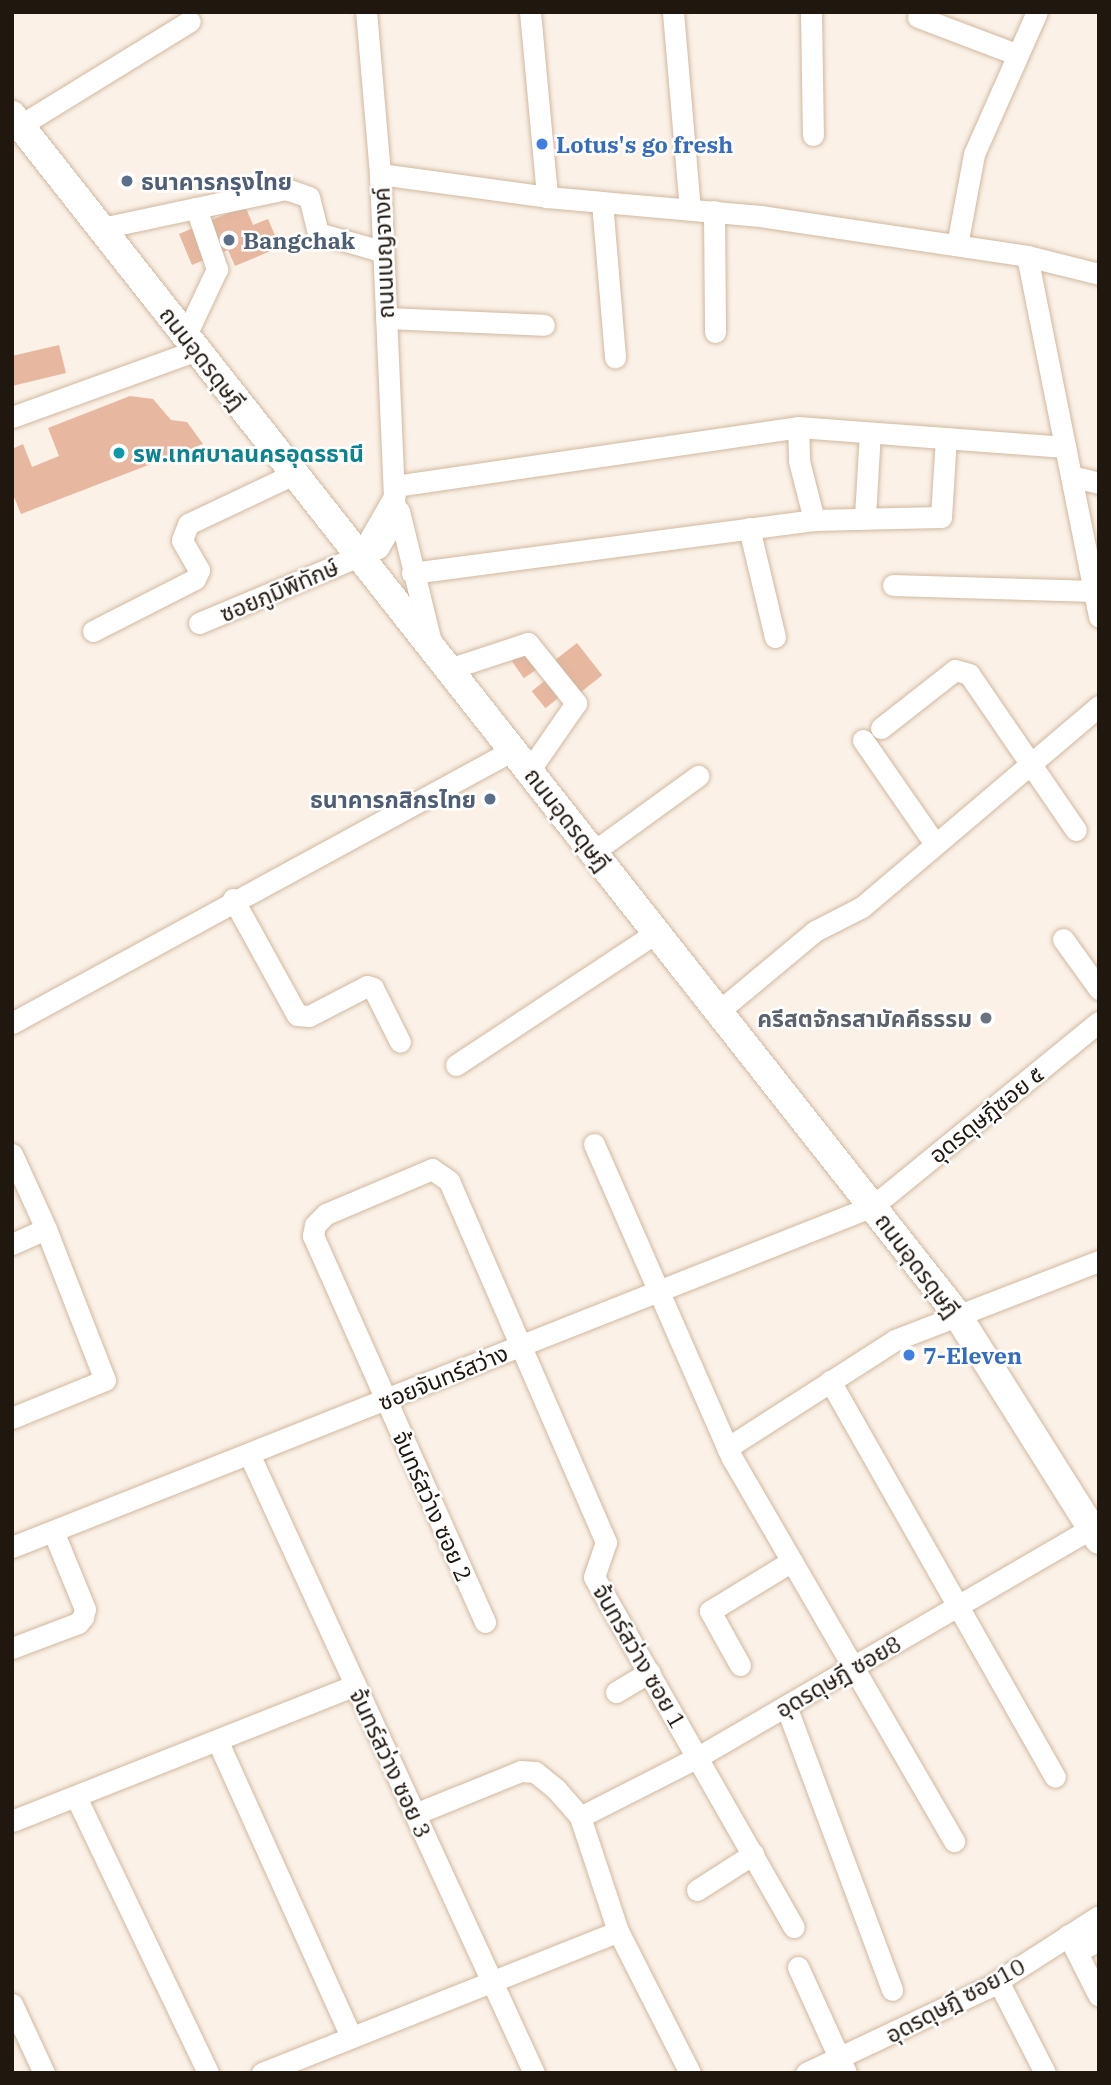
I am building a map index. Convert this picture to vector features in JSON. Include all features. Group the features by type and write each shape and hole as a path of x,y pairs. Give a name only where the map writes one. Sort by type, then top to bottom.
{"main road":[{"name":"ถนนอุดรดุษฎี","path":"16,120 956,1314 1096,1531"}],"street":[{"name":"ถนนเบญจางค์","path":"360,556 386,540 395,520 381,251 380,174 366,12"},
{"path":"530,12 547,197"},
{"path":"673,12 690,209"},
{"path":"811,12 813,135"},
{"path":"957,245 974,154 1016,54 1037,12"},
{"path":"918,17 1016,54"},
{"path":"16,120 190,22"},
{"path":"380,174 547,197 715,211 1027,256 1099,274"},
{"path":"102,228 286,189 309,197 318,233 381,251"},
{"path":"602,202 615,357"},
{"path":"12,417 191,342 217,269 196,208"},
{"path":"715,211 715,332"},
{"path":"1027,256 1099,617"},
{"path":"386,318 544,325"},
{"path":"395,491 798,427 1065,447"},
{"path":"798,427 799,461 814,520"},
{"path":"865,516 870,433"},
{"path":"412,573 814,520 865,516 941,517 946,438"},
{"path":"93,632 195,579 199,570 182,540 188,524 294,474"},
{"path":"1071,477 1099,483"},
{"name":"ถนนเบญจางค์","path":"395,491 412,573 441,659"},
{"path":"749,528 775,638"},
{"name":"ซอยภูมิพิทักษ์","path":"199,623 360,556"},
{"path":"893,585 1093,591"},
{"path":"12,1023 233,899 521,760 576,703 528,643 441,659"},
{"path":"935,844 872,734 955,670 969,674 1076,830"},
{"path":"719,1011 815,931 862,907 1099,706"},
{"path":"593,852 698,776"},
{"path":"233,899 298,1015 306,1017 367,986 373,988 400,1042"},
{"path":"456,1065 657,932"},
{"path":"1063,939 1099,989"},
{"name":"อุดรดุษฎีซอย ๕","path":"873,1206 1099,1022"},
{"path":"594,1143 656,1292 727,1448 954,1841"},
{"path":"12,1154 46,1228 105,1380 12,1418"},
{"name":"จ้นทร์สว่าง ซอย 1","path":"313,1236 315,1225 326,1214 432,1168 449,1181 523,1345 606,1542 594,1577 794,1927"},
{"name":"ซอยจันทร์สว่าง","path":"12,1547 873,1206"},
{"path":"12,1244 46,1228"},
{"name":"จ้นทร์สว่าง ซอย 2","path":"313,1236 485,1622"},
{"path":"727,1448 895,1340 956,1314 1099,1261"},
{"path":"830,1381 1055,1777"},
{"name":"จ้นทร์สว่าง ซอย 3","path":"248,1454 534,2073"},
{"path":"12,1648 78,1623 83,1616 85,1609 53,1531"},
{"name":"อุดรดุษฎี ซอย8","path":"580,1818 698,1757 854,1666 1096,1531"},
{"path":"740,1665 710,1611 792,1561"},
{"path":"616,1692 649,1672"},
{"path":"12,1821 218,1742 355,1685"},
{"path":"786,1706 892,1990"},
{"path":"218,1742 351,2037"},
{"path":"415,1814 521,1771 547,1780 580,1818 618,1931 690,2073"},
{"path":"76,1797 208,2073"},
{"path":"697,1890 753,1854"},
{"name":"อุดรดุษฎี ซอย10","path":"806,2073 843,2066 998,1981 1073,1944 1099,1916"},
{"path":"262,2073 618,1931"},
{"path":"1099,1940 1073,1944 1099,1996"},
{"path":"798,1967 843,2066"},
{"path":"998,1981 1045,2073"},
{"path":"12,2004 44,2073"}],"building":[{"name":"Bangchak","path":"245,206 253,225 268,219 280,247 235,266 228,250 192,265 179,234"},
{"path":"59,345 66,373 12,386 12,356"},
{"name":"รพ.เทศบาลนครอุดรธานี","path":"130,396 153,399 171,420 187,422 203,444 21,514 12,492 12,449 23,444 32,467 59,456 48,428"},
{"path":"577,643 602,675 576,696 551,663"},
{"path":"529,649 541,666 524,678 512,661"},
{"path":"548,678 562,695 546,708 532,691"}],"place":[{"name":"Lotus's go fresh","path":"542,144"},
{"name":"ธนาคารกรุงไทย","path":"127,181"},
{"name":"Bangchak","path":"229,240"},
{"name":"รพ.เทศบาลนครอุดรธานี","path":"119,453"},
{"name":"ธนาคารกสิกรไทย","path":"490,799"},
{"name":"ครีสตจักรสามัคคีธรรม","path":"986,1018"},
{"name":"7-Eleven","path":"909,1355"}]}
